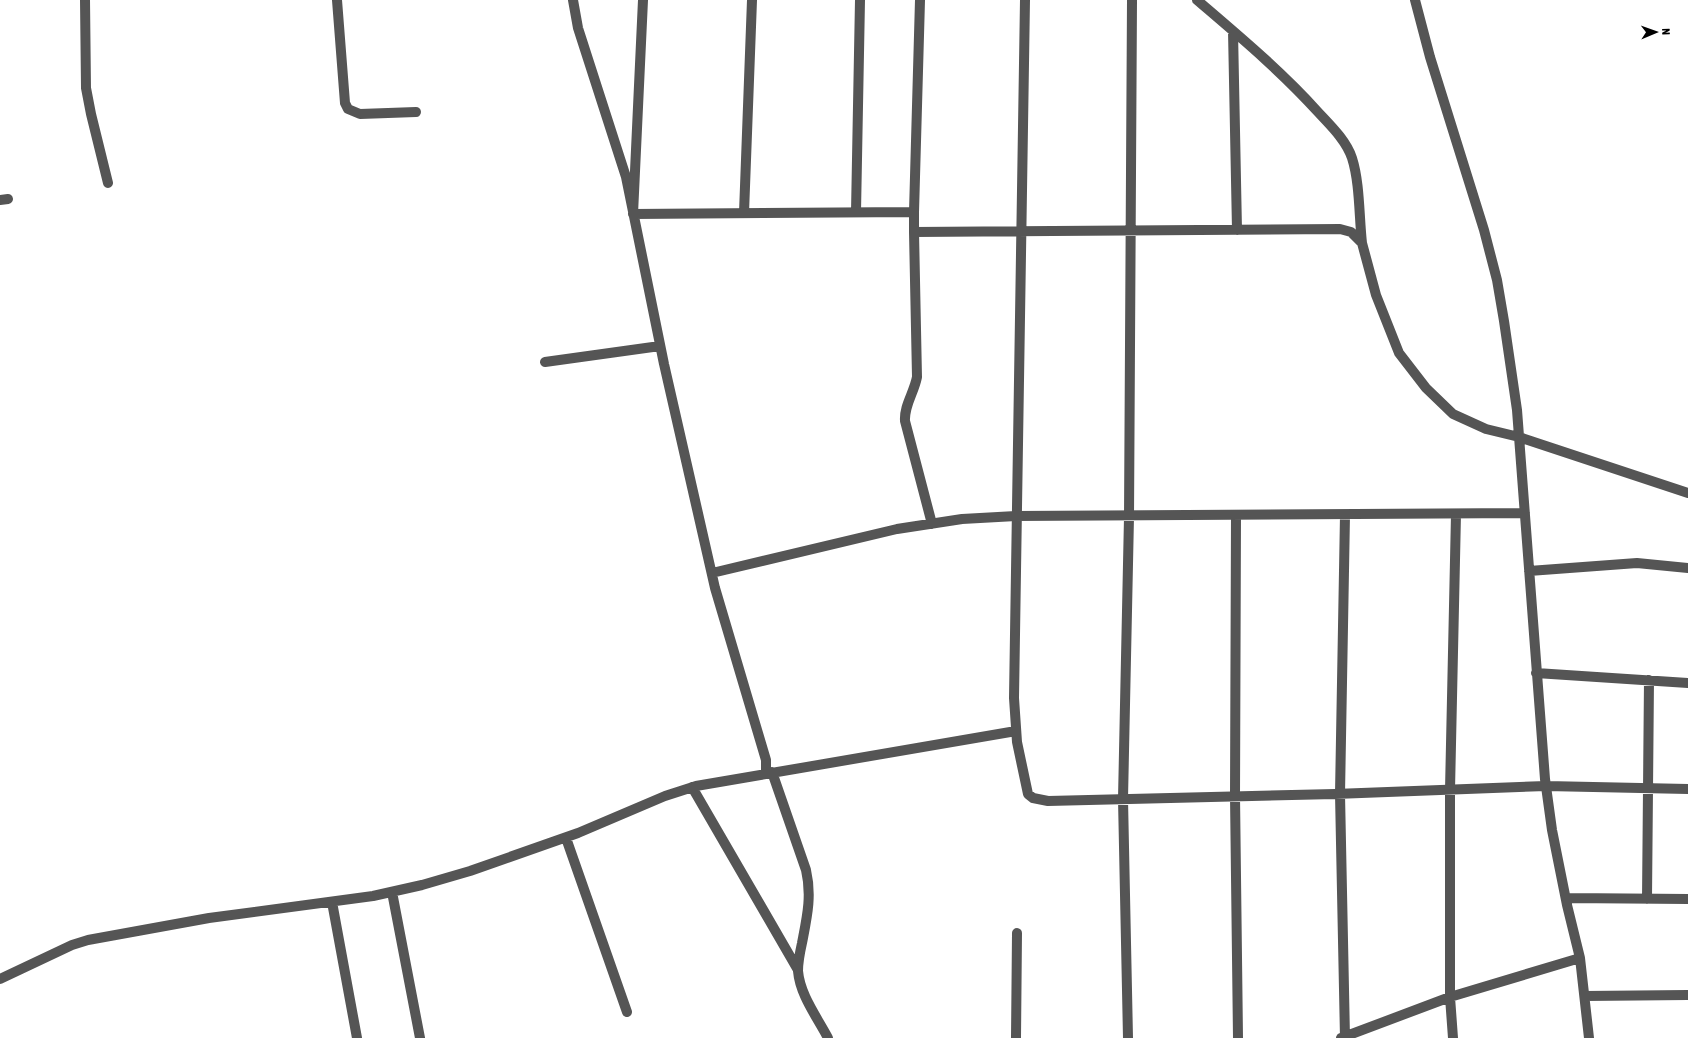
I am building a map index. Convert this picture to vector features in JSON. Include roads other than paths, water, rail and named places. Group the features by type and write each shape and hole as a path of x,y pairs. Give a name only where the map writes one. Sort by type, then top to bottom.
{"street":[{"path":"85,0 86,88 90,114 108,183"},
{"path":"337,0 346,103 348,109 360,114 416,112"},
{"path":"573,0 578,28 626,177 660,346 712,572 769,772 806,870 810,887 809,903 798,970"},
{"path":"633,214 643,0"},
{"path":"744,213 752,0"},
{"path":"856,212 860,0"},
{"path":"920,0 914,212 917,377 913,393 906,407 905,421 932,524"},
{"path":"1025,0 1014,698 1016,731 1028,794 1033,798 1048,801 1340,794 1546,786 1688,789"},
{"path":"1128,1038 1123,799 1130,517 1132,0"},
{"path":"1197,0 1292,84 1334,129 1346,145 1352,158 1356,181 1362,243 1376,295 1399,353 1426,388 1453,414 1486,429 1519,437 1688,493"},
{"path":"1415,0 1430,57 1484,230 1496,280 1512,368 1519,437 1536,673 1546,786 1552,830 1580,958 1589,1038"},
{"path":"1233,31 1238,230"},
{"path":"633,214 914,212"},
{"path":"914,232 1340,228 1351,232 1362,243"},
{"path":"545,362 660,346"},
{"path":"712,572 898,529 962,519 1016,516 1130,517 1525,513"},
{"path":"1453,1038 1450,997 1450,790 1456,514"},
{"path":"1345,515 1340,794 1344,1038 1450,997 1580,958"},
{"path":"1236,516 1235,796 1238,1038"},
{"path":"1529,571 1637,563 1688,568"},
{"path":"1536,673 1688,682"},
{"path":"1647,898 1649,680"},
{"path":"0,979 72,945 88,940 208,918 332,902 392,892 470,871 566,838 665,796 692,787 769,772 1016,731"},
{"path":"692,787 798,970 804,994 828,1038"},
{"path":"566,838 628,1012"},
{"path":"392,892 420,1038"},
{"path":"1566,898 1688,899"},
{"path":"332,902 357,1038"},
{"path":"1016,1038 1017,933"},
{"path":"1585,996 1688,995"}]}
